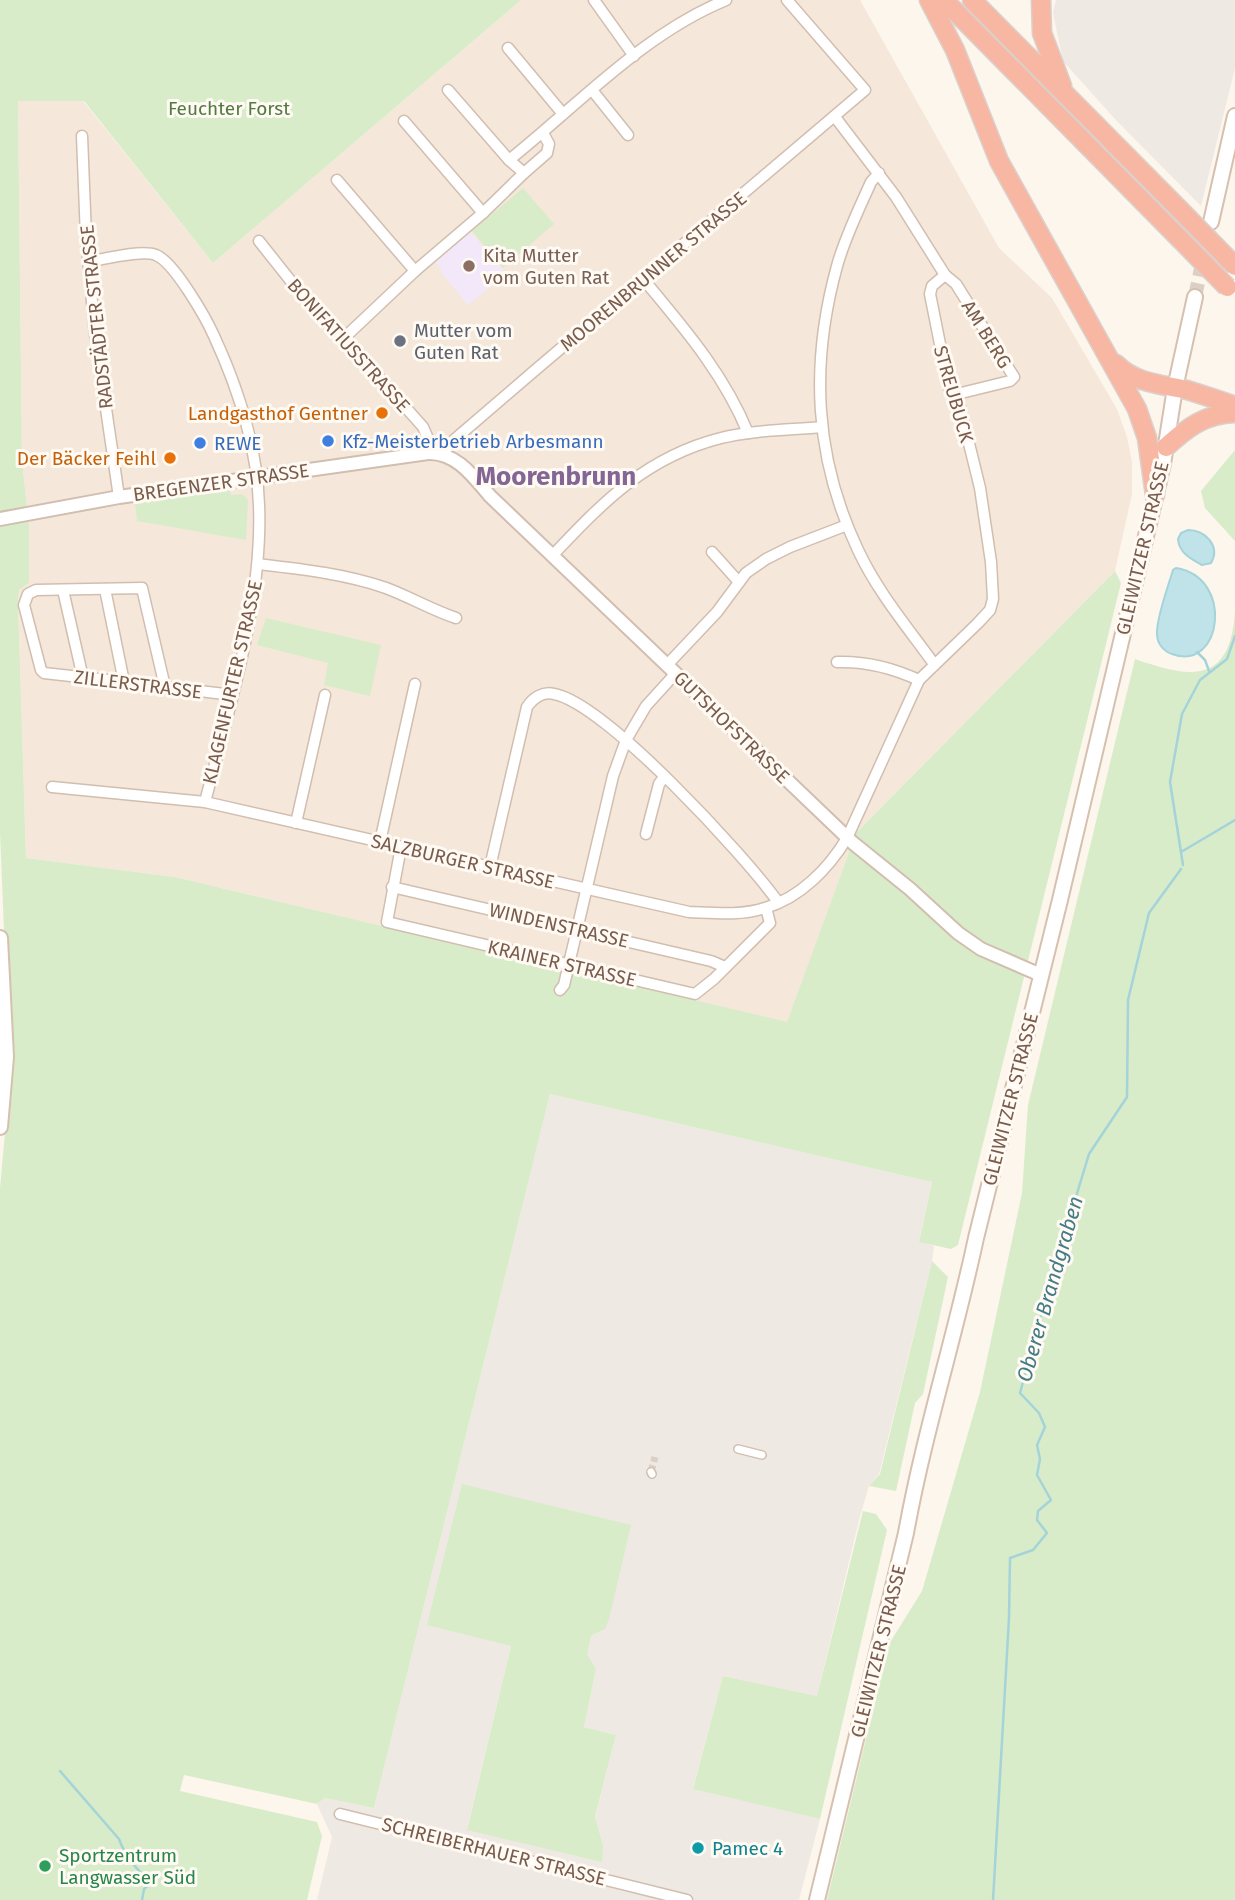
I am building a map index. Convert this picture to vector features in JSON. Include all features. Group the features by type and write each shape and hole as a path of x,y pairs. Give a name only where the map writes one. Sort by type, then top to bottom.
{"highway":[{"path":"929,0 955,50 999,161 1108,356 1144,427 1155,495"},
{"path":"944,0 1231,291"},
{"path":"972,0 1235,266"},
{"path":"1041,0 1042,33 1066,96"},
{"path":"1108,356 1122,371 1134,377 1235,406"},
{"path":"1166,446 1196,421 1235,412"}],"main road":[{"path":"1211,222 1235,116"},
{"name":"GLEIWITZER STRASSE","path":"817,1900 1155,495 1195,297"},
{"path":"0,939 6,1057 0,1127"}],"street":[{"path":"594,0 634,56"},
{"path":"509,160 634,56 712,3 726,0"},
{"name":"MOORENBRUNNER STRASSE","path":"443,453 455,439 865,90 787,0"},
{"path":"508,48 563,114"},
{"path":"448,90 509,160 524,173"},
{"path":"592,90 628,135"},
{"path":"835,117 878,173 945,275"},
{"path":"404,121 483,213"},
{"path":"344,338 547,153 549,144 543,133"},
{"name":"RADSTÄDTER STRASSE","path":"82,136 88,262 100,375 119,497"},
{"path":"878,173 871,182 838,263 827,309 819,370 822,427 830,474 859,552 877,583 934,664"},
{"path":"337,180 415,271"},
{"name":"BONIFATIUSSTRASSE","path":"259,241 309,304 344,338 426,432 429,441 428,453"},
{"name":"KLAGENFURTER STRASSE","path":"88,262 148,254 163,259 170,267 197,304 229,370 240,401 257,477 258,564 251,612 205,802"},
{"name":"AM BERG","path":"945,275 956,284 1014,377 1010,381 953,395"},
{"name":"STREUBUCK","path":"847,838 919,680 990,610 993,599 991,562 980,488 959,403 949,389 930,294 932,286 945,275"},
{"path":"644,279 698,345 720,378 748,433"},
{"path":"552,556 604,502 646,470 693,447 748,433 822,427"},
{"name":"BREGENZER STRASSE","path":"0,519 119,497 443,453"},
{"name":"GUTSHOFSTRASSE","path":"443,453 461,465 489,496 847,838 958,933 981,949 1041,975"},
{"path":"560,990 578,929 613,776 625,740 671,669 738,581 766,559 847,525"},
{"path":"712,552 738,581"},
{"path":"258,564 325,573 383,587 431,610 456,618"},
{"path":"83,678 63,590 142,588 165,687"},
{"path":"105,589 124,682"},
{"name":"ZILLERSTRASSE","path":"63,590 33,591 28,594 24,604 44,673 232,695"},
{"path":"837,662 864,662 898,670 919,680"},
{"path":"380,842 415,684"},
{"path":"490,867 527,707 549,693 563,696 614,729 743,860 778,902"},
{"path":"296,824 325,695"},
{"path":"646,834 659,784 664,777"},
{"name":"SALZBURGER STRASSE","path":"52,787 205,802 689,912 728,914 766,908 805,887 821,873 847,838"},
{"name":"KRAINER STRASSE","path":"401,848 387,922 695,994 770,923 766,908"},
{"name":"WINDENSTRASSE","path":"392,887 578,929 725,967"},
{"path":"738,1448 762,1455"},
{"name":"SCHREIBERHAUER STRASSE","path":"340,1814 687,1900"}],"shaded area":[{"path":"521,0 860,0 999,248 1052,298 1117,409 1127,437 1132,462 1132,494 1115,571 856,833 787,1023 175,877 26,858 18,601 19,590 29,583 29,525 22,461 18,101 83,101 213,263"},
{"path":"1056,0 1235,0 1235,68 1201,206 1115,119 1063,61 1053,13"},
{"name":"Kita Mutter vom Guten Rat","path":"469,230 506,274 468,305 434,260"},
{"path":"550,1094 932,1182 919,1241 934,1246 932,1261 879,1474 869,1486 859,1520 817,1696 723,1676 693,1788 820,1819 799,1900 317,1900 332,1837 317,1804 325,1798 374,1808","holes":["605,1629 591,1636 586,1654 596,1669 584,1727 616,1735 595,1818 603,1845 467,1829 511,1646"]}],"green space":[{"name":"Feuchter Forst","path":"0,0 521,0 213,263 84,101 18,101 22,461 29,525 29,583 19,590 18,601 26,858 175,877 787,1022 856,833 1115,571 1121,583 958,1245 951,1249 919,1242 932,1182 550,1094 374,1808 325,1798 317,1804 184,1775 180,1791 317,1822 322,1836 307,1900 0,1900 0,1188 10,1077 0,832"},
{"path":"523,188 554,224 503,268 472,231"},
{"path":"1235,450 1235,541 1205,508 1201,491"},
{"path":"229,487 231,495 242,494 248,500 246,540 137,521 135,503"},
{"path":"1235,612 1235,1900 827,1900 889,1644 922,1591 980,1392 1022,1193 1028,1105 1135,659 1173,670 1203,670 1215,664 1225,653"},
{"path":"266,618 381,645 370,696 324,685 328,663 257,645"},
{"path":"932,1261 948,1277 923,1394 915,1403 896,1491 869,1486 880,1474"},
{"path":"462,1484 631,1525 609,1619 605,1629 591,1636 587,1654 596,1669 584,1727 616,1735 595,1817 603,1845 602,1862 467,1830 511,1646 427,1625"},
{"path":"863,1511 876,1514 887,1530 820,1819 693,1789 723,1676 817,1696"}],"water":[{"path":"1188,530 1200,533 1210,540 1214,551 1211,563 1202,565 1183,552 1178,539 1181,533"},
{"path":"1176,568 1195,575 1207,588 1214,604 1215,622 1211,638 1202,650 1189,656 1169,653 1161,646 1157,637 1160,612 1173,570"}],"waterway":[{"name":"Oberer Brandgraben","path":"1183,865 1170,782 1182,714 1200,680 1227,659 1235,636"},
{"path":"1197,652 1205,660 1209,671"},
{"path":"1181,852 1235,820"},
{"name":"Oberer Brandgraben","path":"993,1900 1010,1558 1033,1550 1047,1533 1037,1520 1038,1511 1051,1500 1037,1475 1040,1459 1037,1445 1045,1427 1039,1413 1020,1393 1089,1154 1127,1097 1128,1000 1149,913 1181,869"},
{"path":"60,1771 119,1839 132,1863 151,1883 144,1889 142,1900"}],"tunnel":[{"path":"1195,297 1209,230"},
{"path":"651,1472 655,1457"}],"place":[{"name":"Kita Mutter vom Guten Rat","path":"469,266"},
{"name":"Mutter vom Guten Rat","path":"400,341"},
{"name":"Landgasthof Gentner","path":"382,413"},
{"name":"Kfz-Meisterbetrieb Arbesmann","path":"328,441"},
{"name":"REWE","path":"200,443"},
{"name":"Der Bäcker Feihl","path":"170,458"},
{"name":"Pamec 4","path":"698,1848"},
{"name":"Sportzentrum Langwasser Süd","path":"45,1866"}],"district":[{"name":"Moorenbrunn","path":"556,476"}]}
